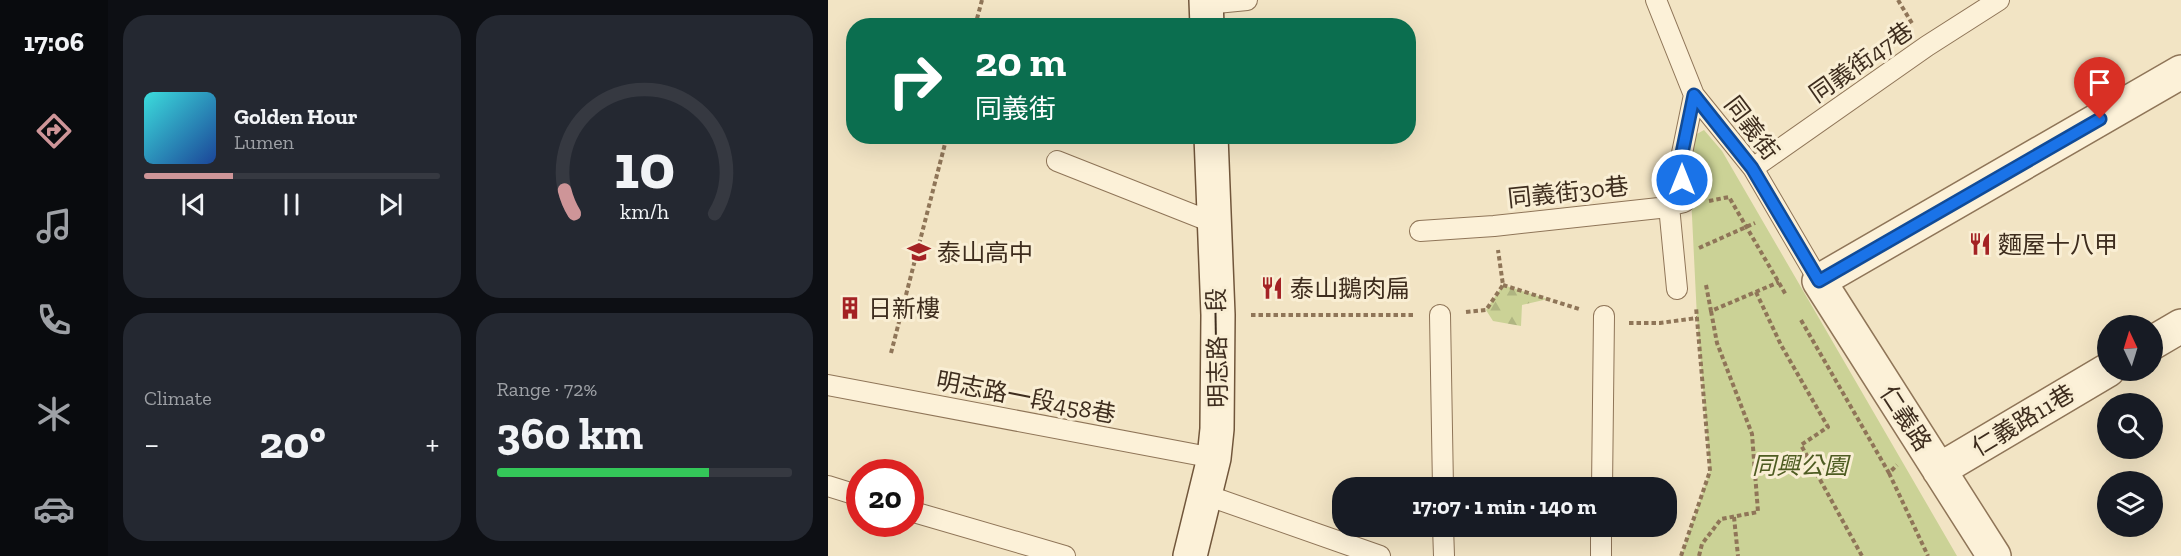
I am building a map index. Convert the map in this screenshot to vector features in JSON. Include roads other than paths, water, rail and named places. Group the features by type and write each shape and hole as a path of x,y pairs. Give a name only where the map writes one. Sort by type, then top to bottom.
{"street":[{"path":"1819,281 2181,72"},
{"name":"明志路一段","path":"1190,556 1214,458 1218,400 1218,315 1211,144"},
{"name":"仁義路","path":"1819,281 1994,556"},
{"path":"2163,337 2181,326"},
{"name":"仁義路11巷","path":"1939,470 2097,377"}],"lane":[{"path":"1206,10 1247,0"},
{"name":"同義街","path":"1656,0 1694,95 1752,168 1819,281"},
{"name":"同義街47巷","path":"1752,168 1927,46 1999,0"},
{"path":"1677,289 1669,206 1684,202 1681,158 1694,95"},
{"path":"1057,161 1214,223"},
{"name":"同義街30巷","path":"1420,231 1494,226 1669,206"},
{"path":"1440,315 1443,477"},
{"path":"1602,477 1604,316"},
{"name":"明志路一段458巷","path":"828,385 1214,458"},
{"path":"828,486 846,492"},
{"path":"1206,495 1380,556"},
{"path":"924,515 1065,556"},
{"path":"1443,537 1444,556"},
{"path":"1600,556 1601,537"}],"place":[{"name":"麵屋十八甲","path":"1980,244"},
{"name":"泰山高中","path":"919,252"},
{"name":"泰山鵝肉扁","path":"1272,288"},
{"name":"日新樓","path":"850,308"}],"park label":[{"name":"同興公園","path":"1800,465"}]}
